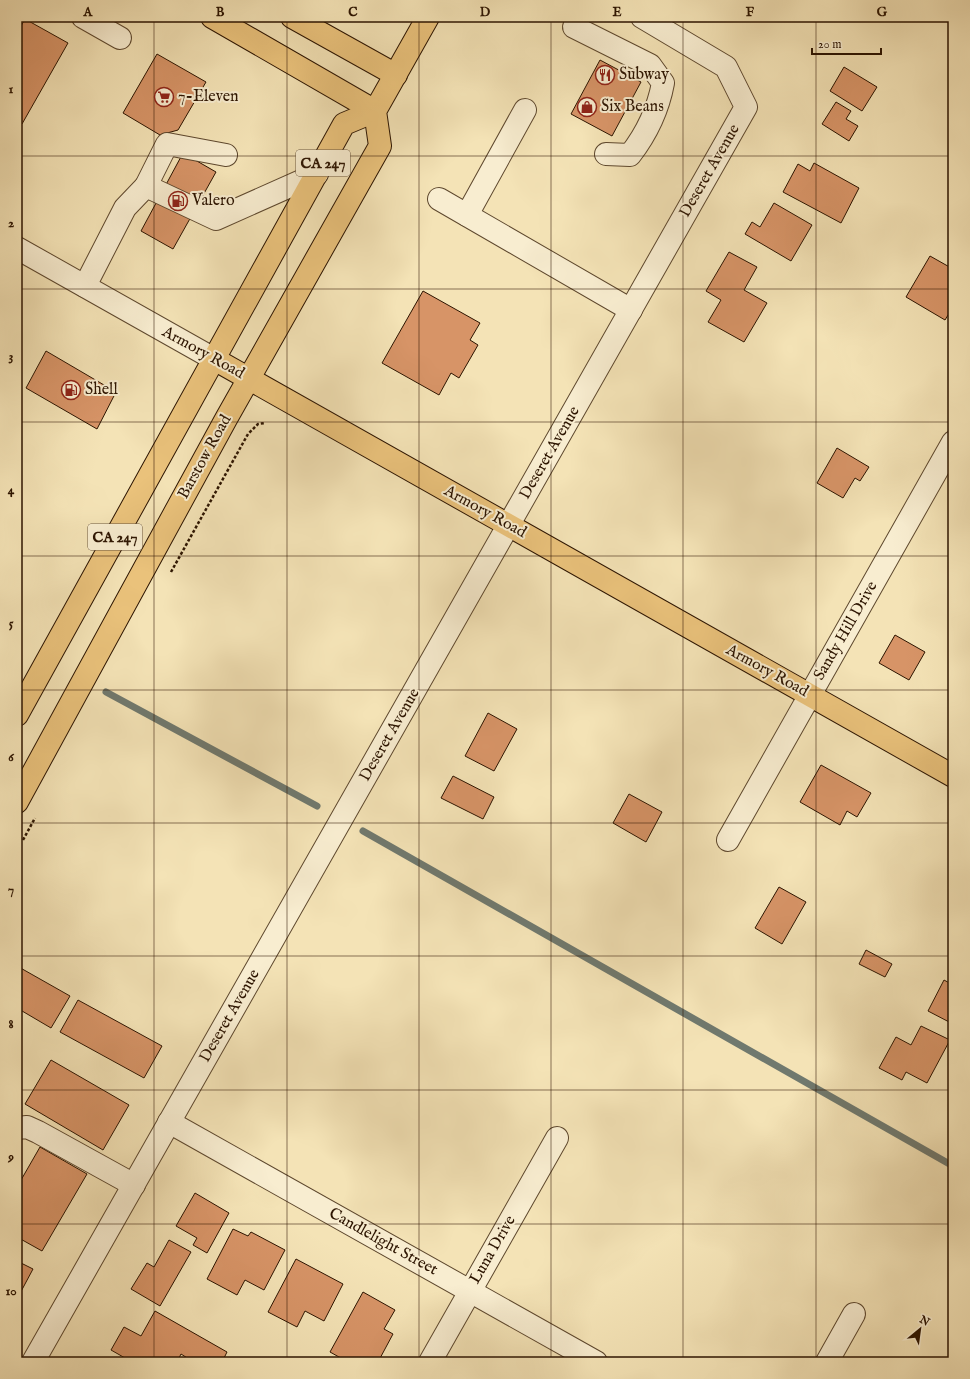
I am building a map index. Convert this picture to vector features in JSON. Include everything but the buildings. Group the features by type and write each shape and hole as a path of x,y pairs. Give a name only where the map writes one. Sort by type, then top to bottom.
{"main road":[{"path":"212,17 375,111 428,17"},
{"path":"292,17 396,75"},
{"name":"CA 247","path":"17,716 344,124 375,111"},
{"name":"Barstow Road","path":"17,802 249,378 380,146 375,111"},
{"name":"Armory Road","path":"214,359 953,776"}],"street":[{"path":"82,17 120,38"},
{"name":"Deseret Avenue","path":"33,1362 746,107 726,67 642,17"},
{"path":"574,27 650,65 663,83 659,106 642,139 630,154 606,154"},
{"path":"467,215 525,110"},
{"path":"85,286 125,208 146,186 167,144 226,154"},
{"path":"146,186 216,219 317,174"},
{"path":"439,199 631,310"},
{"name":"Armory Road","path":"17,248 214,359"},
{"name":"Sandy Hill Drive","path":"728,840 953,442"},
{"name":"Candlelight Street","path":"169,1122 596,1362"},
{"path":"17,1128 27,1127 38,1132 134,1185"},
{"name":"Luna Drive","path":"430,1362 557,1138"},
{"path":"827,1362 854,1314"}],"waterway":[{"path":"106,692 317,806"},
{"path":"363,831 953,1166"}],"place":[{"name":"Subway","path":"605,75"},
{"name":"7-Eleven","path":"164,97"},
{"name":"Six Beans","path":"587,107"},
{"name":"Valero","path":"178,201"},
{"name":"Shell","path":"71,390"}]}
